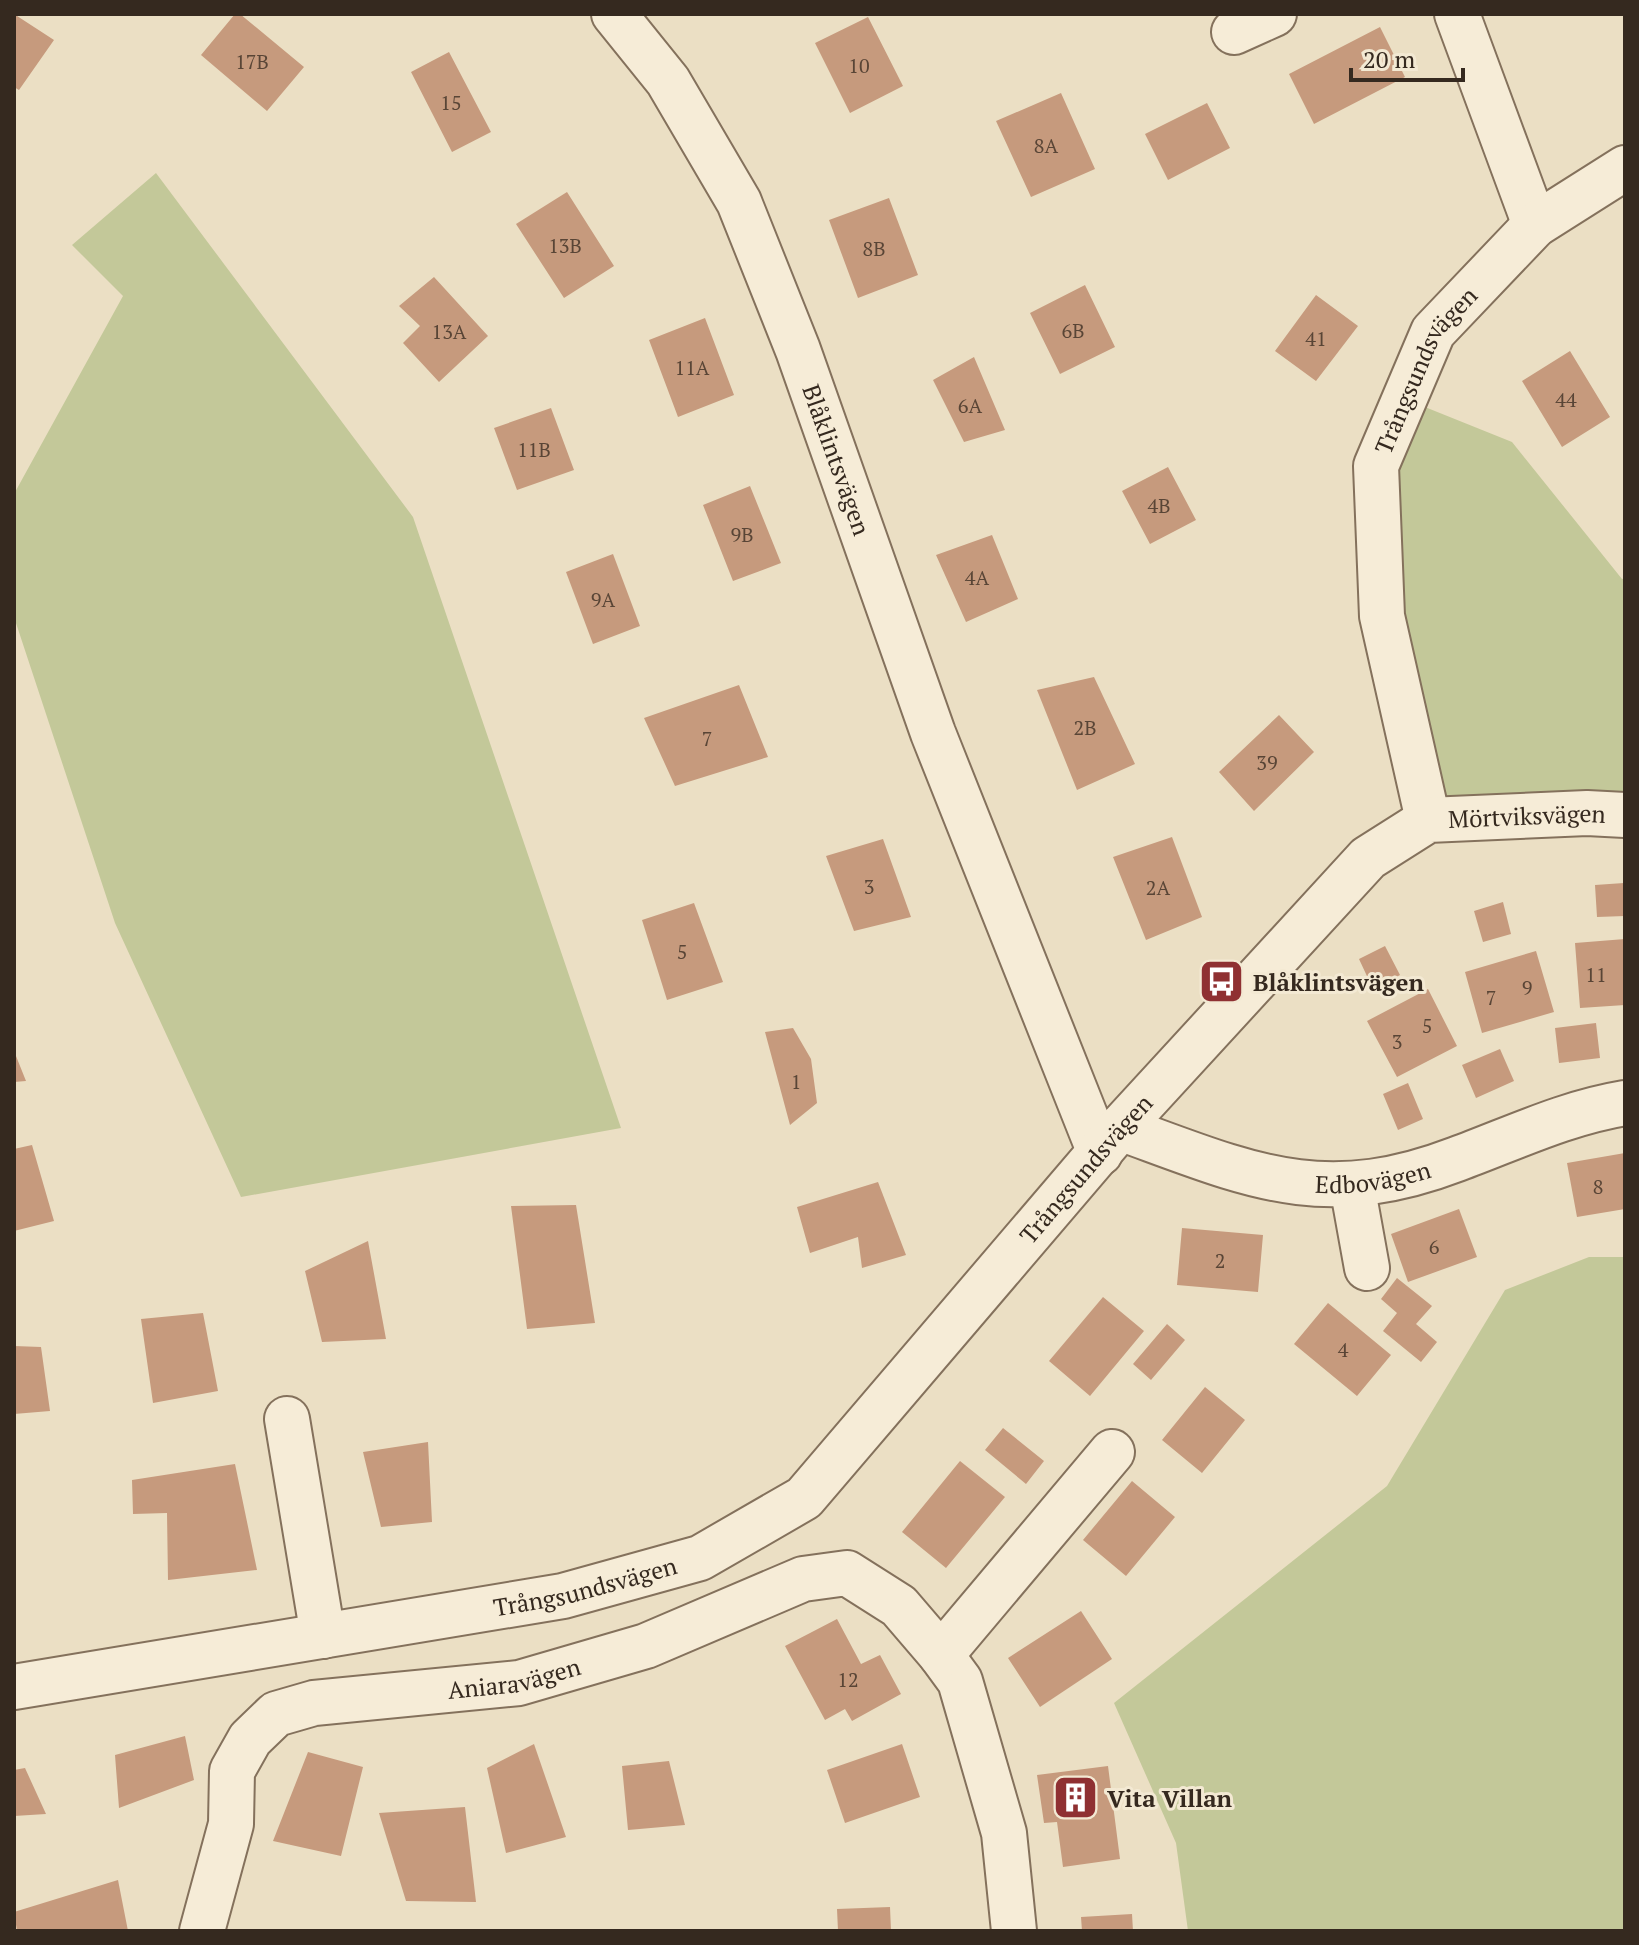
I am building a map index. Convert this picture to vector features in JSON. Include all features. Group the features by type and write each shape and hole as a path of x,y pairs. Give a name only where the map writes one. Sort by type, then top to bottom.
{"street":[{"name":"Blåklintsvägen","path":"614,14 668,81 739,202 798,350 933,733 1110,1141"},
{"path":"1234,32 1274,14"},
{"path":"1457,14 1535,225"},
{"name":"Trångsundsvägen","path":"14,1687 563,1596 700,1558 804,1498 1110,1141 1368,858 1428,820 1382,616 1376,466 1433,332 1535,225 1625,168"},
{"name":"Mörtviksvägen","path":"1428,820 1587,813 1625,815"},
{"name":"Edbovägen","path":"1110,1141 1276,1182 1352,1185 1411,1175 1546,1121 1625,1103"},
{"path":"1352,1185 1367,1268"},
{"path":"287,1419 323,1636"},
{"path":"941,1655 1112,1452"},
{"name":"Aniaravägen","path":"202,1931 231,1824 232,1771 250,1739 276,1714 314,1703 519,1683 646,1646 803,1579 847,1573 899,1606 960,1681 1004,1833 1014,1931"}],"green space":[{"path":"156,173 413,517 621,1128 241,1197 115,923 14,617 14,494 123,296 72,245"},
{"path":"1405,399 1512,442 1622,579 1625,578 1625,815 1428,820 1382,616"},
{"path":"1589,1257 1625,1257 1625,1931 1188,1931 1176,1843 1114,1703 1387,1486 1505,1290"}],"building":[{"path":"14,14 54,40 19,90 14,87"},
{"path":"235,14 240,14 304,67 267,111 201,55"},
{"path":"868,17 903,86 850,113 815,43"},
{"path":"1380,27 1405,77 1314,124 1289,74"},
{"path":"449,52 491,132 452,152 411,72"},
{"path":"1061,93 1095,169 1031,197 996,121"},
{"path":"1207,103 1230,148 1168,180 1145,134"},
{"path":"567,192 614,266 564,298 516,224"},
{"path":"889,198 918,275 858,298 829,220"},
{"path":"434,277 488,336 439,382 403,343 420,326 399,306"},
{"path":"1085,285 1115,347 1060,374 1030,313"},
{"path":"1316,295 1358,326 1316,381 1275,351"},
{"path":"705,318 734,395 678,417 649,340"},
{"path":"1570,351 1610,417 1562,447 1522,381"},
{"path":"974,357 1005,430 964,442 933,380"},
{"path":"551,408 574,470 517,490 494,428"},
{"path":"1168,467 1196,520 1150,544 1122,491"},
{"path":"750,486 781,563 733,581 703,505"},
{"path":"992,535 1018,599 966,622 936,555"},
{"path":"613,554 640,626 593,644 566,572"},
{"path":"1094,677 1135,764 1077,790 1037,690"},
{"path":"739,685 768,757 675,786 644,718"},
{"path":"1279,715 1314,752 1254,811 1219,772"},
{"path":"1172,837 1202,917 1146,940 1113,857"},
{"path":"883,839 911,917 854,931 826,856"},
{"path":"1624,883 1625,916 1597,917 1595,885"},
{"path":"1503,902 1511,934 1483,942 1474,911"},
{"path":"694,903 723,982 667,1000 642,920"},
{"path":"1625,939 1625,1005 1580,1008 1575,943"},
{"path":"1385,946 1400,975 1373,989 1359,959"},
{"path":"1536,951 1554,1012 1482,1033 1465,972"},
{"path":"1428,989 1457,1046 1397,1077 1367,1021"},
{"path":"1596,1023 1600,1058 1559,1063 1555,1028"},
{"path":"793,1028 811,1059 817,1103 790,1125 765,1032"},
{"path":"1500,1049 1514,1081 1476,1098 1462,1065"},
{"path":"14,1051 26,1081 14,1082"},
{"path":"1408,1083 1423,1119 1398,1130 1383,1094"},
{"path":"32,1145 54,1221 14,1231 14,1149"},
{"path":"1625,1153 1625,1209 1577,1217 1567,1163"},
{"path":"878,1182 906,1255 862,1268 858,1237 810,1253 797,1207"},
{"path":"576,1205 595,1323 527,1329 511,1206"},
{"path":"1459,1209 1477,1257 1408,1282 1391,1234"},
{"path":"1182,1228 1263,1235 1258,1292 1177,1285"},
{"path":"368,1241 386,1339 322,1342 305,1271"},
{"path":"1397,1278 1432,1306 1416,1324 1437,1342 1421,1362 1383,1331 1397,1313 1381,1299"},
{"path":"1103,1297 1144,1331 1090,1396 1049,1361"},
{"path":"1328,1303 1391,1355 1357,1396 1294,1344"},
{"path":"203,1313 218,1391 153,1403 141,1319"},
{"path":"1167,1324 1185,1340 1151,1380 1133,1364"},
{"path":"14,1346 41,1347 50,1411 14,1414"},
{"path":"1205,1387 1245,1420 1202,1473 1162,1440"},
{"path":"1003,1428 1044,1461 1026,1484 985,1450"},
{"path":"428,1442 432,1522 381,1527 363,1452"},
{"path":"960,1461 1005,1497 946,1568 902,1532"},
{"path":"235,1464 257,1570 168,1580 167,1513 133,1514 132,1480"},
{"path":"1132,1481 1175,1517 1126,1576 1083,1540"},
{"path":"1081,1611 1112,1659 1040,1707 1008,1658"},
{"path":"837,1619 861,1664 880,1655 901,1694 852,1721 845,1709 825,1720 785,1646"},
{"path":"185,1736 194,1780 119,1808 115,1755"},
{"path":"534,1744 566,1837 506,1853 487,1768"},
{"path":"902,1744 920,1797 845,1823 827,1770"},
{"path":"308,1752 363,1767 341,1856 273,1841"},
{"path":"669,1761 685,1825 628,1830 622,1766"},
{"name":"Vita Villan","path":"1108,1766 1120,1859 1063,1867 1057,1822 1044,1823 1037,1775"},
{"path":"25,1768 46,1814 14,1816 14,1770"},
{"path":"465,1807 476,1902 406,1901 379,1813"},
{"path":"118,1880 128,1931 17,1931 14,1912"},
{"path":"890,1907 891,1931 838,1931 837,1909"},
{"path":"1132,1914 1133,1931 1082,1931 1081,1917"}],"place":[{"name":"Blåklintsvägen","path":"1222,982"},
{"name":"Vita Villan","path":"1076,1798"}]}
